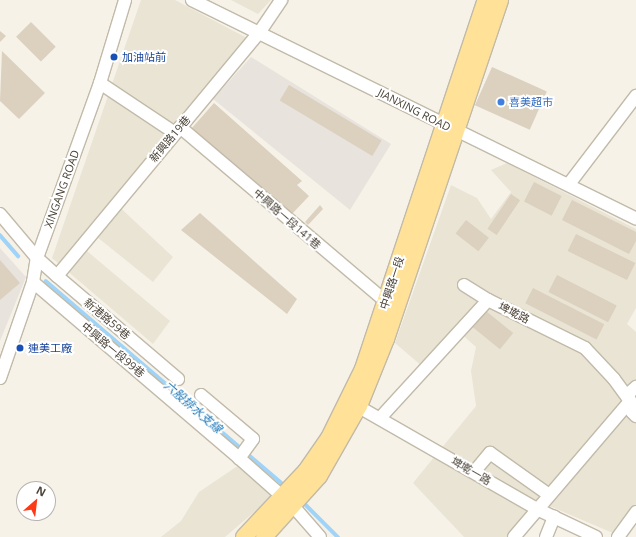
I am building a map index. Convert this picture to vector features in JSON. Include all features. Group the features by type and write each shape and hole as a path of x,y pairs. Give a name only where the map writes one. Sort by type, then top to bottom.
{"main road":[{"name":"中興路一段","path":"244,537 318,476 354,404 391,306 449,127 486,0"},
{"name":"中興路一段","path":"449,127 500,0"},
{"name":"中興路一段","path":"264,537 288,502"}],"street":[{"name":"XINGANG ROAD","path":"0,378 33,282 37,258 100,83 124,0"},
{"name":"JIANXING ROAD","path":"192,0 636,218"},
{"name":"新興路19巷","path":"57,276 259,33 282,0"},
{"name":"中興路一段141巷","path":"100,83 177,130 391,306"},
{"path":"569,184 636,96"},
{"name":"新港路59巷","path":"0,214 37,258 178,379"},
{"name":"中興路一段99巷","path":"33,282 239,458 288,502"},
{"path":"464,285 488,300"},
{"name":"埤墘路","path":"380,418 488,300 585,348 614,379 630,401 632,412 636,416"},
{"path":"514,537 539,510 549,495 630,401 628,394 636,387"},
{"path":"201,395 252,439 239,458"},
{"name":"埤墘一路","path":"354,404 539,510 596,537"},
{"path":"474,472 490,452 549,495"},
{"path":"288,502 320,537"},
{"path":"618,537 636,512"},
{"path":"546,537 554,517"}],"shaded area":[{"path":"141,0 175,0 247,38 112,200 173,257 153,282 97,237 87,251 170,321 153,344 52,258"},
{"path":"231,0 271,0 258,14"},
{"path":"251,57 391,144 350,210 213,99"},
{"path":"507,163 636,229 636,308 627,324 636,332 636,513 615,534 545,504 510,537 464,537 413,483 476,406 471,371 476,347 458,331 423,367 395,343 451,185 477,198 491,219 511,192 491,170"},
{"path":"0,248 26,277 0,341"},
{"path":"239,465 274,495 225,537 161,537 181,521 199,492"}],"building":[{"path":"31,22 56,47 41,62 16,37"},
{"path":"0,31 6,36 0,42"},
{"path":"2,51 45,93 19,119 0,101"},
{"path":"492,67 547,91 530,130 475,105"},
{"path":"289,85 382,141 372,156 280,100"},
{"path":"214,103 302,181 297,185 309,196 290,216 191,129"},
{"path":"534,182 562,196 552,216 524,202"},
{"path":"511,194 520,200 497,235 488,229"},
{"path":"572,200 636,232 636,241 629,254 562,220"},
{"path":"320,205 323,209 308,225 305,222"},
{"path":"200,213 297,299 287,314 181,230"},
{"path":"466,220 489,238 478,251 456,233"},
{"path":"576,234 635,263 627,280 568,251"},
{"path":"0,260 20,283 0,300"},
{"path":"557,275 617,305 608,322 548,292"},
{"path":"533,288 604,324 597,339 525,303"},
{"path":"486,311 513,333 500,349 473,327"}],"waterway":[{"path":"0,235 18,256"},
{"name":"六股排水支線","path":"46,281 285,486"},
{"name":"六股排水支線","path":"302,501 338,537"}],"place":[{"name":"加油站前","path":"114,57"},
{"name":"喜美超市","path":"501,102"},
{"name":"連美工廠","path":"20,348"}]}
